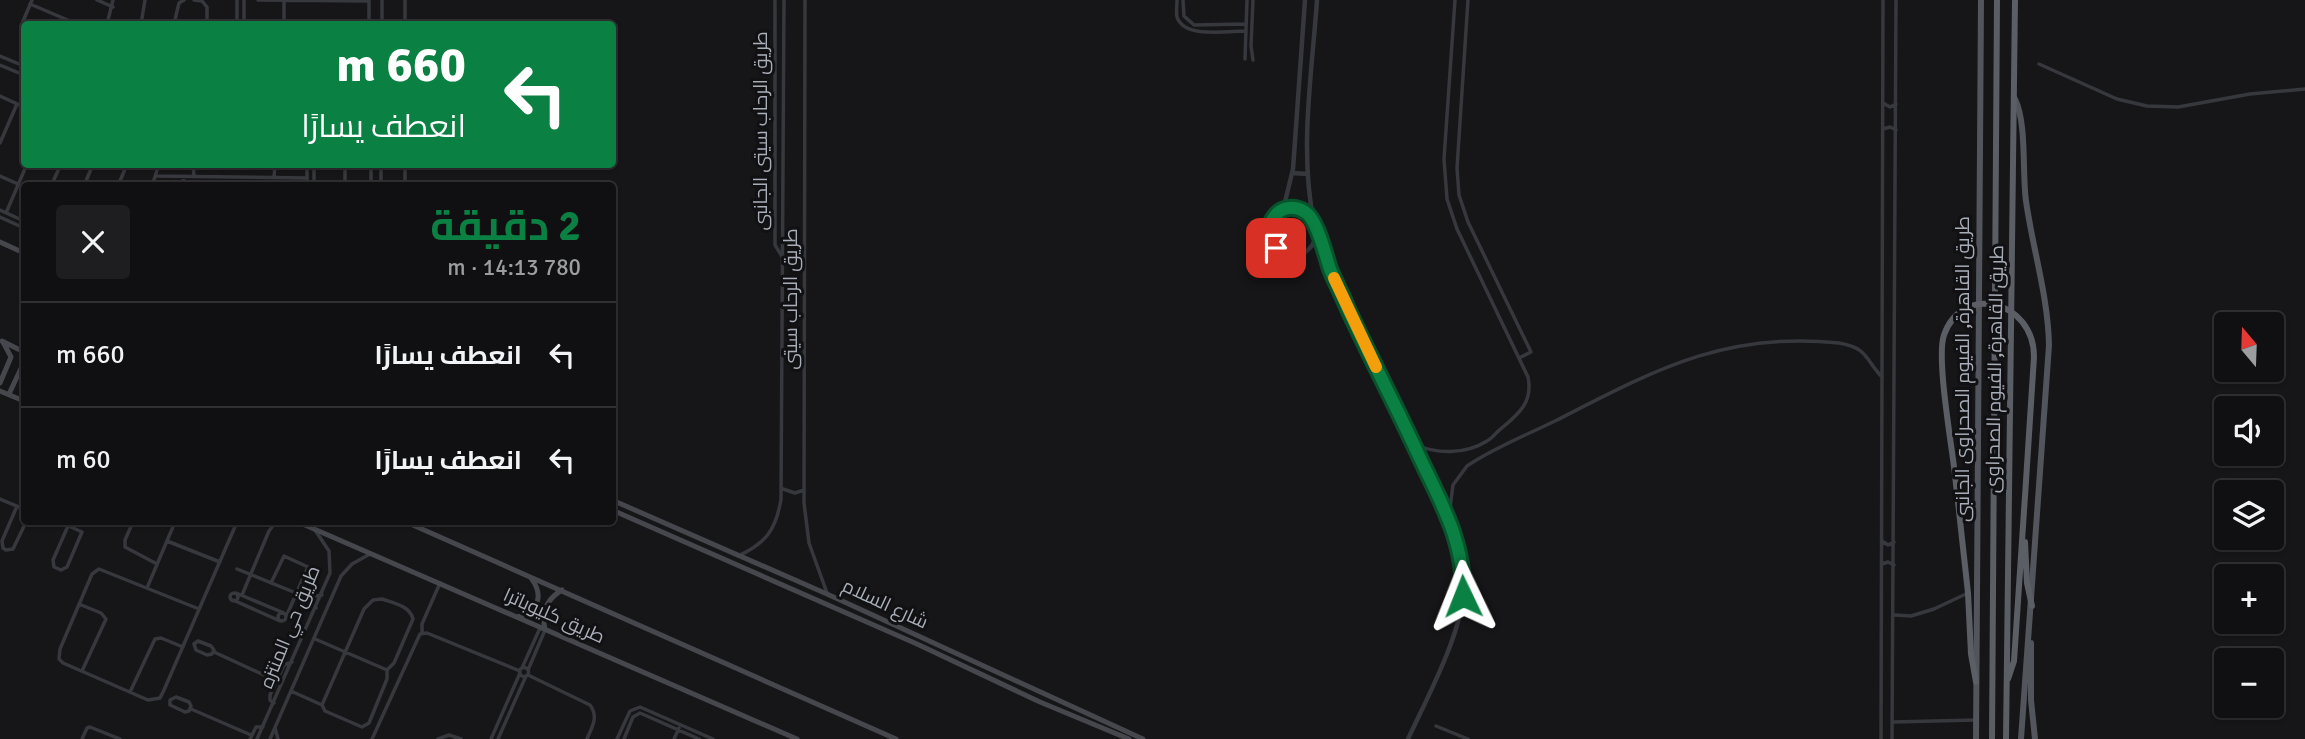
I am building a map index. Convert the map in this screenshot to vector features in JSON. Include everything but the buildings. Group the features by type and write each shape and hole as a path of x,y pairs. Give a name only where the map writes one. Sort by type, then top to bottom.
{"highway":[{"name":"طريق القاهرة, الفيوم الصحراوى","path":"1992,739 1997,0"},
{"name":"طريق القاهرة, الفيوم الصحراوى","path":"2006,739 2015,0"},
{"path":"1976,682 1970,647 1968,593 1942,358 1944,334 1954,319 1968,308 1995,305 2019,316 2030,331 2034,345 2014,661 2007,681"},
{"path":"2023,528 2027,583 2032,606"}],"main road":[{"name":"طريق القاهرة, الفيوم الصحراوى الجانبى","path":"1976,739 1981,0"},
{"path":"2015,99 2021,117 2026,202 2046,300 2049,330 2048,376 2021,739"},
{"path":"0,242 21,252"},
{"path":"1,341 21,351"},
{"path":"0,383 10,361 10,354 1,341"},
{"path":"9,394 21,368"},
{"path":"0,391 21,400"},
{"name":"شارع السلام","path":"616,502 827,594 1040,702 1129,739"},
{"name":"شارع السلام","path":"616,512 1143,739"},
{"name":"طريق كليوباترا","path":"306,525 797,739"},
{"name":"طريق كليوباترا","path":"413,525 896,739"},
{"path":"517,617 530,612 539,598 538,587 530,576"},
{"path":"543,628 545,609 550,599 562,590"},
{"path":"2029,626 2035,739"}],"street":[{"path":"97,0 113,7"},
{"path":"108,21 113,0"},
{"path":"142,21 145,0"},
{"path":"175,21 179,3 184,0"},
{"path":"194,0 202,1 206,7 207,21"},
{"path":"237,0 237,21"},
{"path":"244,0 244,21"},
{"path":"258,0 369,1 369,21"},
{"path":"284,0 284,21"},
{"path":"382,0 382,21"},
{"name":"طريق الرحاب سيتى الجانبى","path":"775,0 775,245 783,258"},
{"name":"طريق الرحاب سيتى","path":"738,556 766,539 779,514 782,489 784,0"},
{"name":"طريق الرحاب سيتى","path":"805,0 804,490 809,543 827,594"},
{"path":"1177,0 1178,18 1186,29 1202,32 1246,31"},
{"path":"1183,0 1184,16 1194,25 1247,24"},
{"path":"1250,0 1246,31 1253,60"},
{"path":"1245,59 1249,41 1250,0"},
{"path":"1283,210 1292,173 1305,0"},
{"path":"1317,0 1309,114 1308,174 1316,234 1354,321 1449,518 1462,559 1462,608 1456,629 1408,739"},
{"path":"1413,444 1434,451 1464,450 1489,440 1527,404 1529,382 1448,204 1444,168 1455,0"},
{"path":"1468,0 1457,168 1461,203 1531,352 1519,358"},
{"path":"1881,739 1883,0"},
{"path":"1892,739 1896,0"},
{"path":"405,1 405,21"},
{"path":"23,21 31,2 71,21"},
{"path":"0,55 21,65"},
{"path":"7,59 2,66 21,74"},
{"path":"1451,62 1457,66 1464,63"},
{"path":"2039,64 2117,99 2147,106 2178,107 2250,94 2305,89"},
{"path":"1450,85 1456,82 1462,87"},
{"path":"0,96 21,106"},
{"path":"1883,103 1891,107 1896,104"},
{"path":"0,143 17,104"},
{"path":"1883,129 1890,127 1896,130"},
{"path":"6,213 25,168"},
{"path":"154,182 158,168"},
{"path":"194,168 194,177"},
{"path":"274,178 275,168"},
{"path":"307,168 307,182"},
{"path":"1292,173 1308,174"},
{"path":"0,176 18,184"},
{"path":"157,176 307,178"},
{"path":"183,182 184,177"},
{"path":"209,182 210,177"},
{"path":"242,177 242,182"},
{"path":"1314,223 1305,212 1298,209 1283,210 1274,217 1269,230 1271,243 1288,255 1301,254 1311,246 1316,234"},
{"path":"0,210 21,219"},
{"path":"0,217 21,227"},
{"path":"1449,518 1451,490 1458,474 1467,466 1657,370 1690,357 1735,345 1781,341 1846,344 1867,356 1882,377"},
{"path":"1489,440 1494,451"},
{"path":"782,489 790,492 804,490"},
{"path":"0,499 21,508"},
{"path":"17,506 2,541 3,548 13,549 25,525"},
{"path":"132,525 125,547 157,564"},
{"path":"147,588 175,525"},
{"path":"200,609 99,569 92,574 58,654 63,663 130,692 152,701 160,698 200,609 236,525"},
{"path":"269,531 270,525"},
{"path":"242,595 274,525"},
{"path":"68,526 82,532 67,567 61,570 54,567 53,560 68,526"},
{"name":"طريق حي المنتزه","path":"257,739 330,573 329,551 313,528"},
{"path":"167,541 220,562"},
{"path":"1882,541 1888,545 1894,542"},
{"name":"طريق حي المنتزه","path":"270,739 341,576 352,564 372,553"},
{"path":"271,583 281,559 286,556 308,567 285,615 285,621 233,600 238,598 236,593 285,615"},
{"path":"1882,564 1888,562 1894,565"},
{"path":"237,569 297,594 316,608"},
{"path":"330,573 336,572 341,576"},
{"path":"422,633 422,624 440,583"},
{"path":"1894,615 1911,616 1934,609 1968,593"},
{"path":"297,594 311,597 322,595"},
{"path":"290,691 322,705 325,711 366,726 387,679 387,670 394,663 412,622 412,613 382,599 369,603 322,705"},
{"path":"79,604 101,613 106,619 82,671"},
{"path":"498,739 543,628"},
{"path":"422,633 524,672 590,705 595,719 587,739"},
{"path":"372,739 416,638 422,633"},
{"path":"130,692 156,639 161,638 183,647"},
{"path":"314,638 387,670"},
{"path":"214,652 208,655 196,650 194,644 200,641 211,646 214,652 277,681"},
{"path":"274,704 270,697 285,664 292,662"},
{"path":"491,739 524,672"},
{"path":"191,709 185,712 172,706 170,700 176,697 189,702 191,709 251,737 257,727 263,727"},
{"path":"617,739 630,711 637,707 699,739"},
{"path":"624,739 634,717 640,713 713,739"},
{"path":"1892,722 1976,720"},
{"path":"1436,726 1468,739"},
{"path":"82,739 86,729 90,727 120,739"},
{"path":"674,739 679,727"},
{"path":"275,728 278,739"},
{"path":"438,739 449,735 461,739"}],"slow traffic":[{"path":"1334,278 1376,367"}],"route":[{"path":"1276,248 1271,243 1269,230 1270,223 1278,213 1291,208 1311,217 1330,269 1449,518 1462,559 1463,596"}]}
